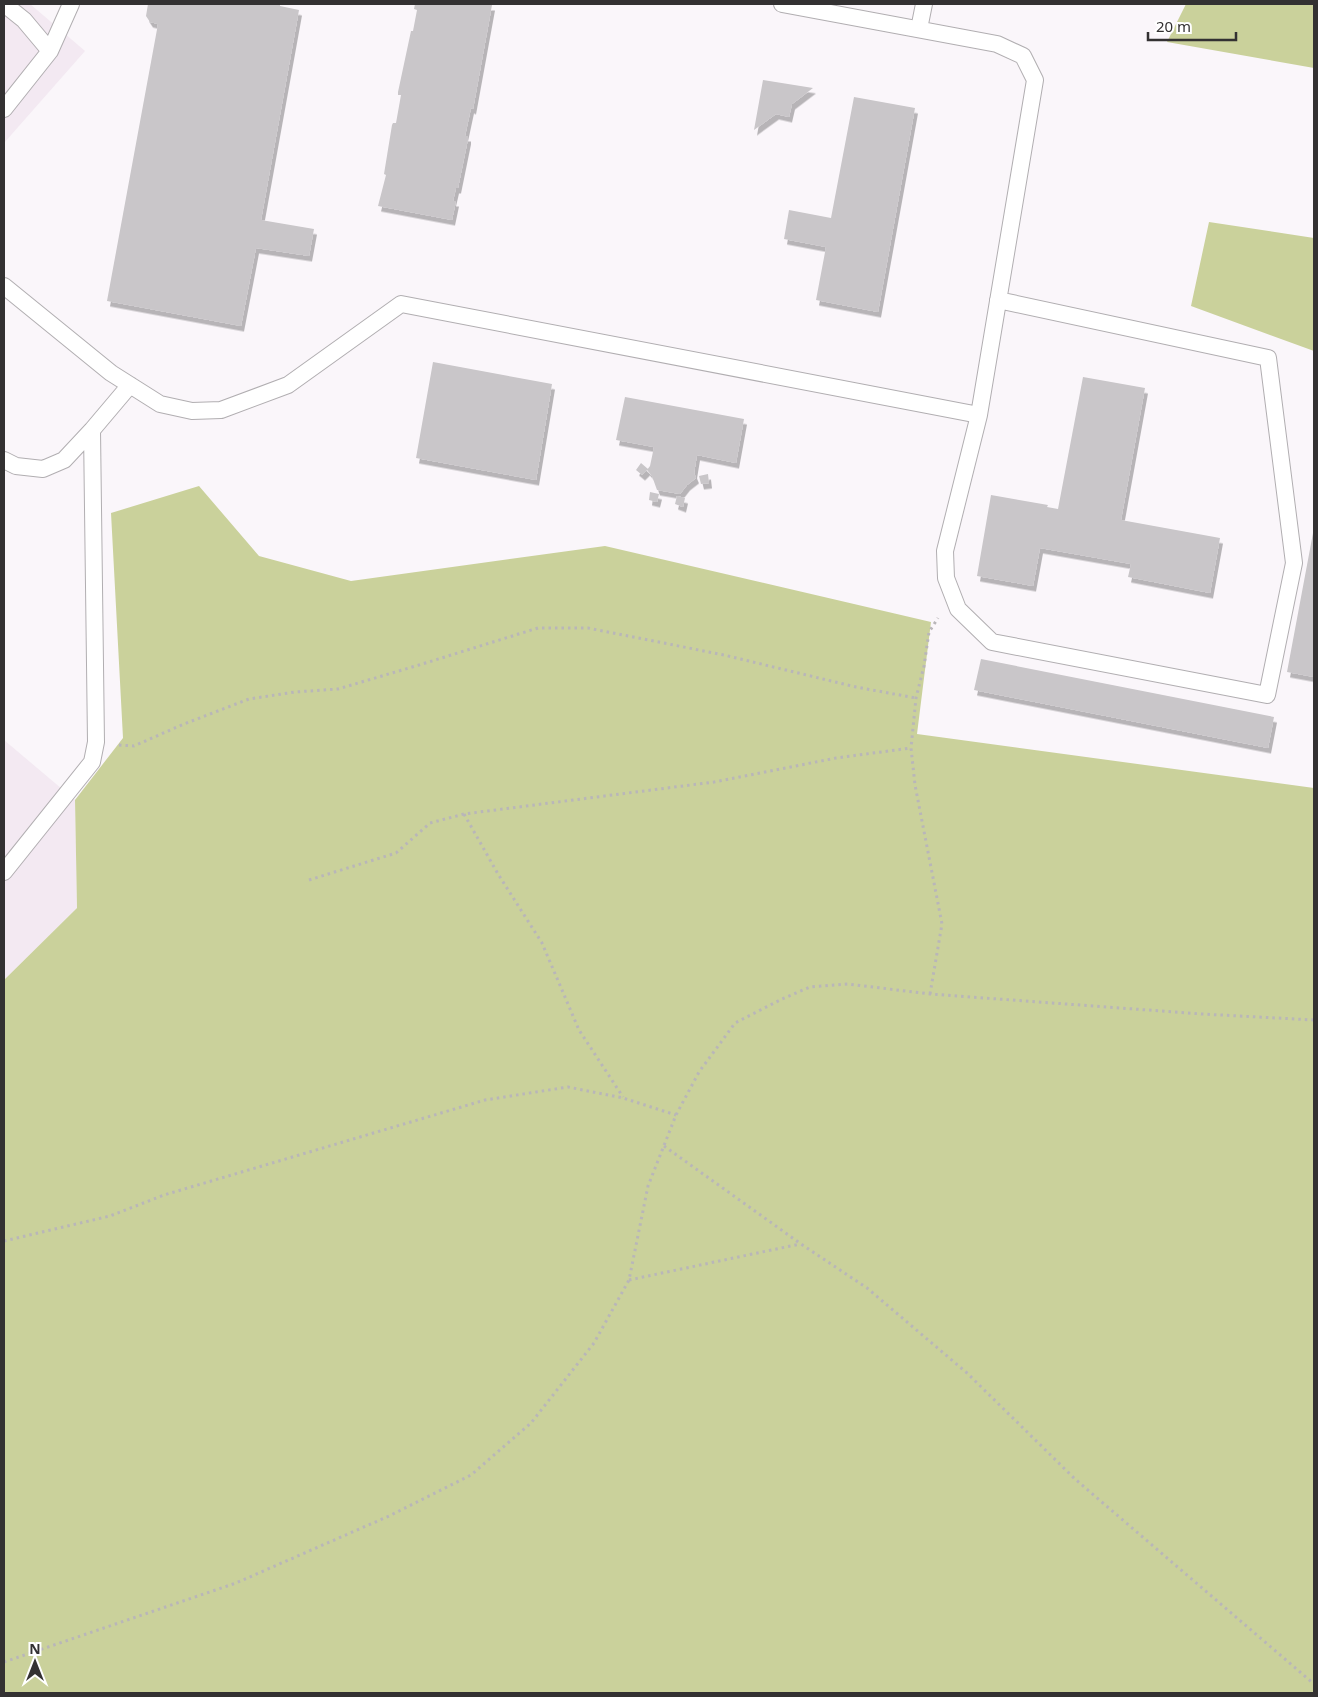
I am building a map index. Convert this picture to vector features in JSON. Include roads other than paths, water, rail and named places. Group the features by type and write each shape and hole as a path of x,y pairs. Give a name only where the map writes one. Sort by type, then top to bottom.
{"lane":[{"path":"4,4 24,20 50,51"},
{"path":"4,109 50,51 71,4"},
{"path":"782,4 997,44 1023,56 1035,80 998,300 979,415 945,551 946,578 958,609 992,642 1267,695 1294,563 1268,358 998,300"},
{"path":"919,29 924,4"},
{"path":"4,286 110,373 160,404 192,411 222,410 288,385 401,304 979,415"},
{"path":"4,460 16,466 43,469 64,460 130,385"},
{"path":"4,872 92,762 96,742 92,430"}]}
